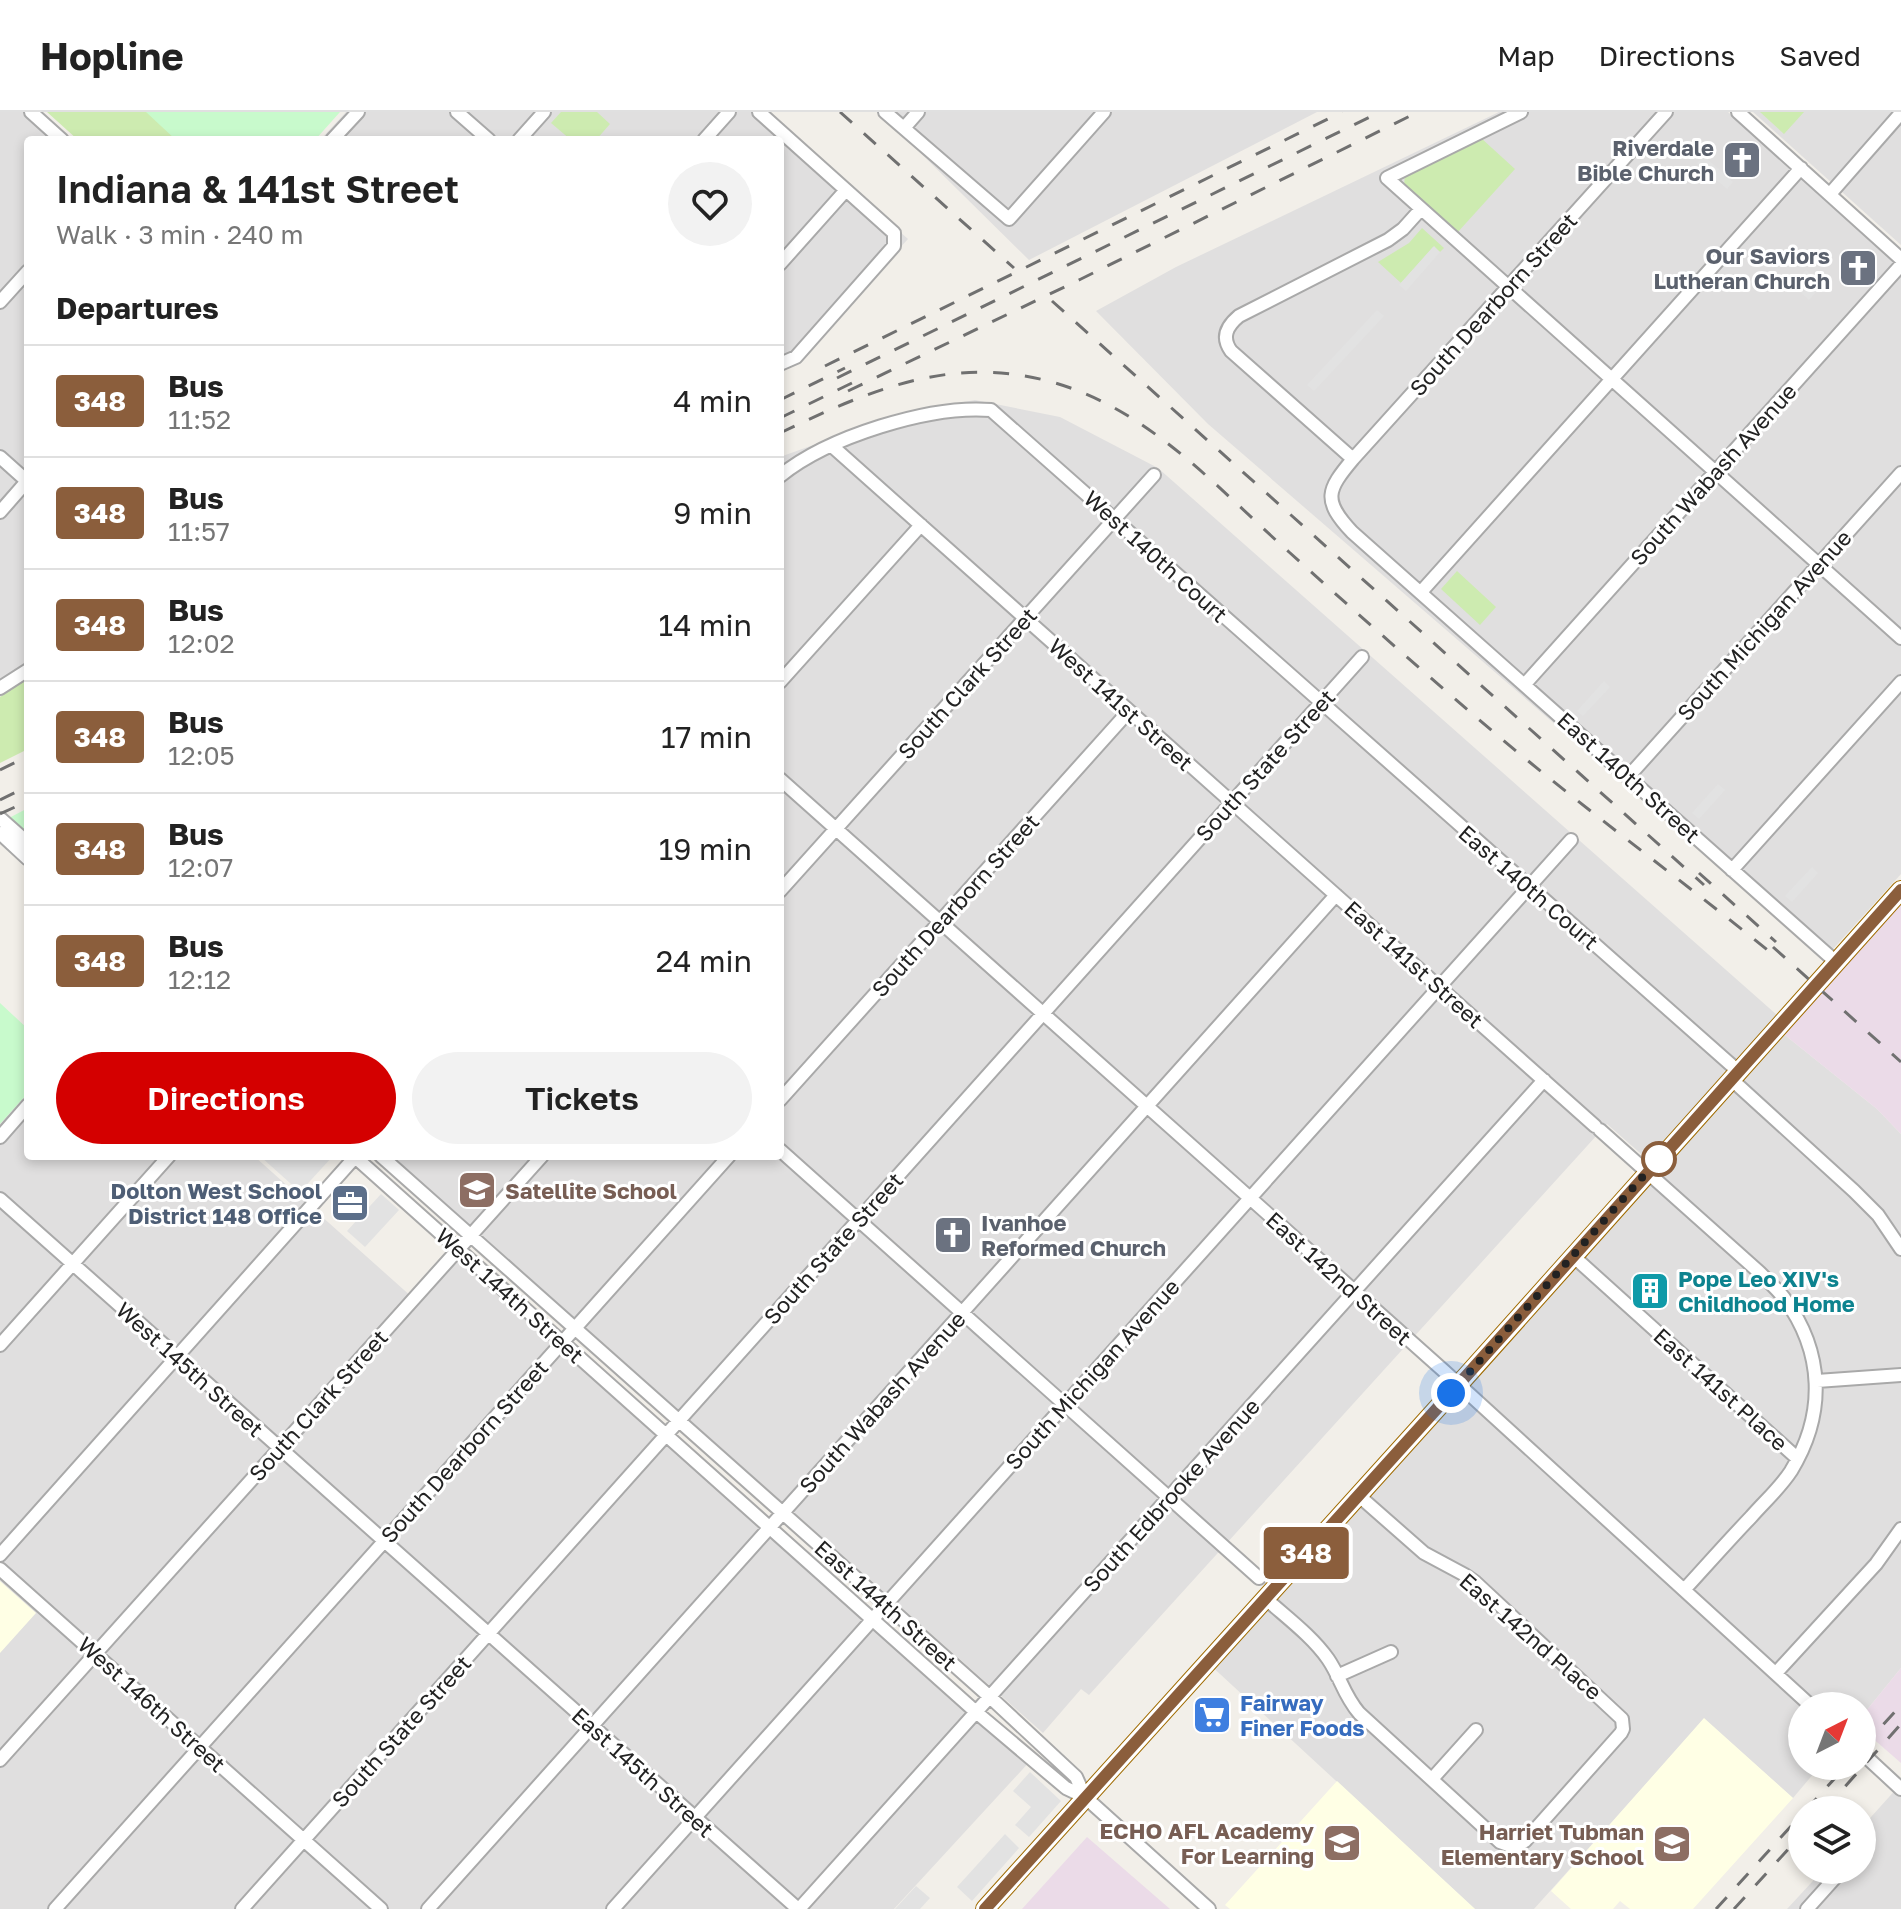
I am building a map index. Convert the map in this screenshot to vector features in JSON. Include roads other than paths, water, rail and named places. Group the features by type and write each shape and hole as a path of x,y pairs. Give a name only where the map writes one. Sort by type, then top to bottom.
{"main road":[{"path":"985,1909 1901,890"}],"street":[{"path":"31,112 58,136"},
{"path":"336,136 358,112"},
{"path":"457,112 484,136"},
{"path":"523,136 544,112"},
{"path":"708,136 729,112"},
{"path":"759,112 894,233 894,246 796,357 784,362"},
{"path":"885,112 1009,219 1104,112"},
{"path":"904,128 918,112"},
{"path":"1521,112 1387,178 1901,638"},
{"name":"South Dearborn Street","path":"1331,501 1332,488 1353,459 1666,112"},
{"path":"1738,112 1901,262"},
{"path":"1830,194 1901,113"},
{"path":"1421,592 1801,168"},
{"path":"784,260 846,190"},
{"path":"1353,459 1231,351 1225,342 1226,331 1239,316 1397,235 1421,209"},
{"name":"South Wabash Avenue","path":"1525,684 1901,262"},
{"path":"0,302 24,275"},
{"name":"West 140th Court","path":"832,446 856,435 910,419 955,410 991,410 1321,702"},
{"path":"784,473 832,446"},
{"name":"West 141st Street","path":"832,446 1232,802"},
{"path":"0,457 24,478"},
{"name":"South Michigan Avenue","path":"1628,777 1901,473"},
{"name":"South Clark Street","path":"784,887 1154,475"},
{"path":"0,512 24,485"},
{"name":"East 140th Street","path":"1331,501 1341,521 1352,532 1836,962"},
{"path":"784,678 921,525"},
{"name":"South State Street","path":"242,1909 1362,657"},
{"path":"0,688 24,673"},
{"path":"1732,870 1901,682"},
{"name":"East 140th Court","path":"1321,702 1686,1024 1878,1215 1901,1249"},
{"name":"South Dearborn Street","path":"784,1096 1129,711"},
{"name":"East 142nd Street","path":"784,783 1459,1384 1796,1692"},
{"name":"East 141st Street","path":"1232,802 1759,1272 1793,1311 1805,1334 1817,1381"},
{"path":"1,819 24,839"},
{"path":"0,833 24,855"},
{"name":"South Michigan Avenue","path":"613,1909 1571,840"},
{"name":"South Wabash Avenue","path":"428,1909 1336,895"},
{"name":"South Edbrooke Avenue","path":"798,1909 1544,1080"},
{"path":"0,1137 24,1110"},
{"path":"784,1154 1259,1578"},
{"path":"0,1345 165,1160"},
{"path":"0,1555 351,1160"},
{"name":"West 144th Street","path":"359,1160 666,1435"},
{"name":"West 144th Street","path":"386,1160 678,1421"},
{"name":"South Clark Street","path":"0,1760 538,1160"},
{"name":"South Dearborn Street","path":"55,1909 725,1160"},
{"name":"West 145th Street","path":"0,1199 488,1634"},
{"name":"East 141st Place","path":"1573,1256 1797,1458"},
{"path":"1684,1590 1791,1471 1814,1415 1817,1381 1901,1375"},
{"name":"East 144th Street","path":"678,1421 990,1697 1076,1777 1085,1797"},
{"name":"East 144th Street","path":"666,1435 976,1712 1066,1788 1085,1797 1209,1909"},
{"name":"East 142nd Place","path":"1358,1495 1424,1553 1475,1582 1618,1713 1623,1723 1621,1733 1525,1841 1514,1847 1500,1842 1432,1779"},
{"path":"1776,1673 1876,1564 1901,1529"},
{"name":"West 146th Street","path":"0,1569 381,1909"},
{"path":"1265,1598 1328,1659 1344,1693 1359,1713 1432,1779 1476,1730"},
{"name":"East 145th Street","path":"488,1634 798,1909"},
{"path":"1337,1676 1391,1652"},
{"path":"1876,1766 1901,1789"},
{"path":"1807,1909 1829,1884"},
{"path":"1816,1899 1828,1909"}],"railway":[{"path":"840,112 1014,268"},
{"path":"825,366 1342,112"},
{"path":"837,378 1380,112"},
{"path":"848,391 1418,112"},
{"path":"1052,301 1704,885"},
{"path":"784,398 845,368"},
{"path":"784,431 877,391 943,375 977,372 1012,374 1048,381 1084,393 1117,409 1178,452 1513,748 1776,957"},
{"path":"784,416 856,381"},
{"path":"0,770 24,758"},
{"path":"0,800 24,788"},
{"path":"0,814 24,803"},
{"path":"1699,873 1776,942"},
{"path":"1773,947 1901,1062"},
{"path":"1876,1733 1901,1705"},
{"path":"1837,1796 1901,1724"},
{"path":"1819,1796 1833,1780"},
{"path":"1716,1909 1788,1829"},
{"path":"1734,1909 1788,1849"}],"place":[{"name":"Riverdale Bible Church","path":"1742,160"},
{"name":"Our Saviors Lutheran Church","path":"1858,268"},
{"name":"Satellite School","path":"477,1190"},
{"name":"Dolton West School District 148 Office","path":"350,1203"},
{"name":"Ivanhoe Reformed Church","path":"953,1235"},
{"name":"Pope Leo XIV's Childhood Home","path":"1650,1291"},
{"name":"Fairway Finer Foods","path":"1212,1715"},
{"name":"ECHO AFL Academy For Learning","path":"1342,1843"},
{"name":"Harriet Tubman Elementary School","path":"1672,1844"}]}
